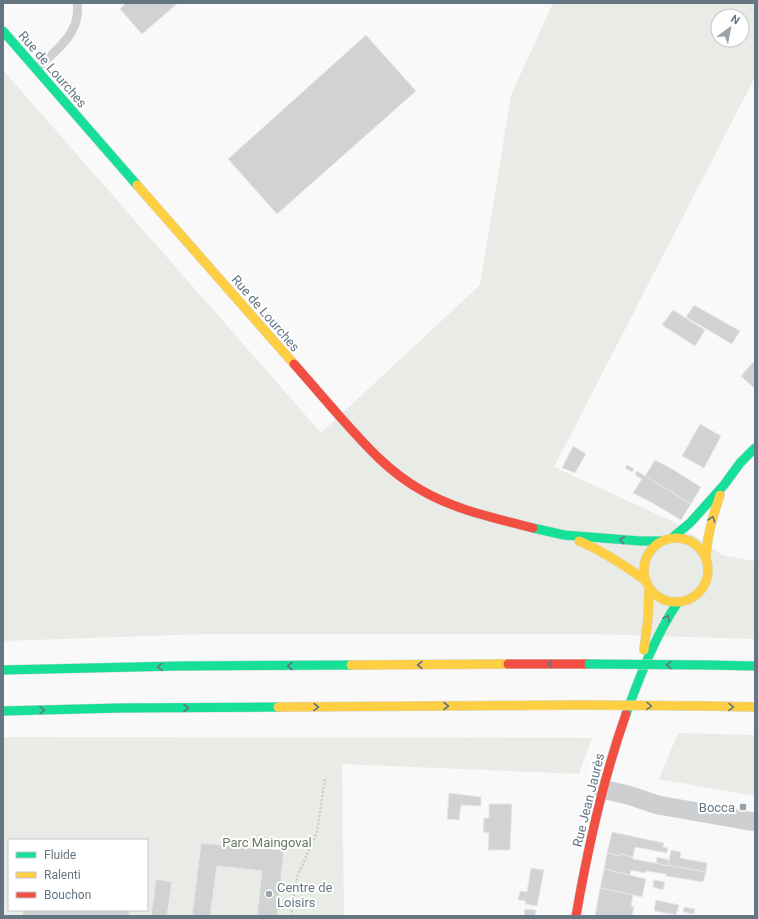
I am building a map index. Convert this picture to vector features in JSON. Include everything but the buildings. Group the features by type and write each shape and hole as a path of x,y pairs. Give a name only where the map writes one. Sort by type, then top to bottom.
{"main road":[{"name":"Rue de Lourches","path":"3,31 370,450 380,461 407,482 438,499 456,506 489,516 563,534 633,542 661,541"},
{"path":"673,537 692,541 700,547 708,560 709,570 707,580 703,588 692,598 683,602 664,600 656,595 648,584 644,570 647,555 653,547 661,541 673,537 690,523 724,485 740,462 755,448"},
{"path":"706,556 711,521 724,485"},
{"name":"Rue de Lourches","path":"563,534 617,560 648,584"},
{"name":"Rue Jean Jaurès","path":"634,692 647,636 650,614 648,584"},
{"name":"Rue Jean Jaurès","path":"576,916 602,789 613,751 634,692 661,630 668,616 678,602"},
{"path":"3,670 186,666 589,664 755,666"},
{"path":"3,711 136,708 582,705 755,708"}],"street":[{"path":"602,789 628,795 663,806 755,822"}],"lane":[{"path":"36,69 68,39 73,31 77,21 77,3"}],"path":[{"path":"291,916 297,877 317,832 325,778"}],"green space":[{"path":"553,3 755,3 755,77 554,467 676,523 722,555 755,561 755,639 593,634 205,634 3,641 3,70 321,433 480,285 511,95"},
{"path":"678,733 755,735 755,796 659,779"},
{"name":"Parc Maingoval","path":"3,737 592,738 579,774 342,764 344,916 3,916"}],"traffic: fast":[{"path":"3,31 137,185"},
{"path":"673,537 690,523 724,485 740,463 755,448"},
{"path":"533,528 564,535 640,541 661,541"},
{"path":"626,714 655,642 678,602"},
{"path":"589,664 708,665"},
{"path":"3,670 178,666 351,665"},
{"path":"708,665 755,666"},
{"path":"3,711 120,708 278,707"}],"traffic: slow":[{"path":"137,185 294,364"},
{"path":"706,556 711,525 720,495"},
{"path":"670,538 682,538 699,547 706,558 708,570 706,582 699,593 682,602 670,602 658,597 649,588 644,576 644,564 649,552 658,543 670,538"},
{"path":"579,541 613,559 645,580"},
{"path":"644,650 648,619 649,588"},
{"path":"351,665 508,664"},
{"path":"278,707 582,705"},
{"path":"582,705 708,706"},
{"path":"708,706 755,707"}],"traffic: jam":[{"path":"294,364 369,449 388,467 409,483 434,497 461,508 533,528"},
{"path":"508,664 589,664"},
{"path":"576,916 603,788 626,714"}],"place":[{"name":"Bocca","path":"743,807"},
{"name":"Centre de Loisirs","path":"269,894"}]}
